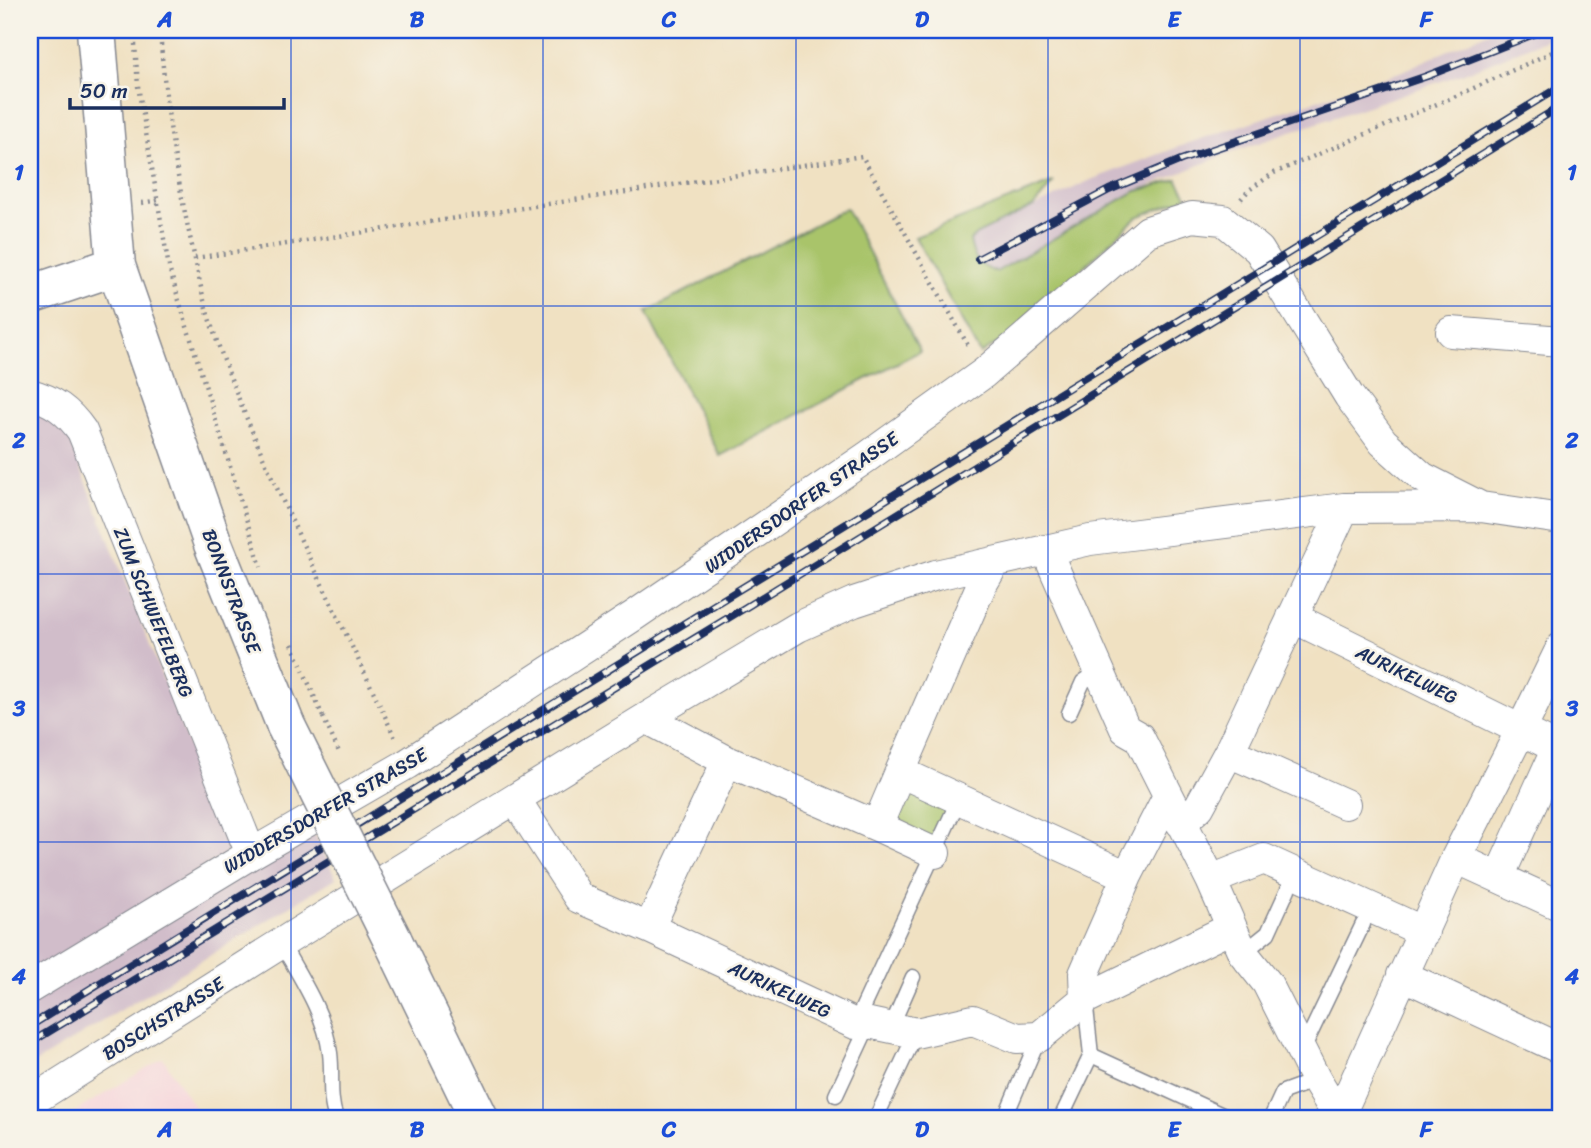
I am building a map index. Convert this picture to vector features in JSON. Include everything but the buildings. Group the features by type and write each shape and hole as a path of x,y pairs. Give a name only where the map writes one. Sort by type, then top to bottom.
{"main road":[{"name":"BONNSTRASSE","path":"96,30 116,266 213,544 286,726 479,1118"},
{"path":"30,295 116,266"}],"street":[{"name":"WIDDERSDORFER STRASSE","path":"30,988 251,854 407,764 635,615 867,457 984,373 1148,231 1192,217 1223,220"},
{"path":"1223,220 1259,250 1349,396 1383,442 1423,477 1481,507"},
{"path":"1451,332 1561,341"},
{"name":"ZUM SCHWEFELBERG","path":"30,394 51,401 67,412 82,431 251,854"},
{"path":"289,939 798,627 854,603 936,575 1090,540 1344,508 1481,507 1561,519"},
{"path":"1181,823 1199,807 1229,751 1344,508"},
{"path":"1046,550 1125,729 1139,737 1211,880 1237,940 1267,983 1316,1080 1339,1118"},
{"path":"877,826 981,586 995,562"},
{"name":"AURIKELWEG","path":"1292,617 1559,749 1499,877"},
{"path":"1339,1118 1456,858 1561,648"},
{"path":"646,718 727,761 934,853"},
{"path":"1229,751 1345,804"},
{"path":"649,928 727,761"},
{"path":"900,772 960,797 1127,876"},
{"path":"1084,999 1084,974 1127,876 1168,796"},
{"name":"AURIKELWEG","path":"515,799 579,898 883,1027"},
{"path":"1456,858 1561,906"},
{"path":"1211,880 1264,859 1424,932"},
{"name":"BOSCHSTRASSE","path":"30,1102 289,939"},
{"path":"883,1027 973,1020 1017,1038 1039,1037 1084,999 1237,940"},
{"path":"1402,975 1561,1049"}],"lane":[{"path":"1069,713 1083,682 1100,670"},
{"path":"876,1118 883,1027 934,853 960,797"},
{"path":"1237,940 1268,933 1288,889"},
{"path":"1302,1051 1363,924"},
{"path":"289,939 325,1030 331,1054 331,1105 336,1118"},
{"path":"836,1096 913,977"},
{"path":"1061,1118 1091,1055 1084,999"},
{"path":"1009,1108 1039,1037"},
{"path":"1091,1055 1228,1118"},
{"path":"1270,1118 1283,1092 1316,1080"}],"path":[{"path":"134,30 138,86 169,268 265,579"},
{"path":"160,30 164,95 182,205 210,320 256,438 300,538 407,764"},
{"path":"1223,220 1249,190 1274,173 1463,93 1561,48"},
{"path":"195,258 862,156 984,373"},
{"path":"291,642 323,717"}],"shaded area":[{"path":"1493,30 1561,30 1561,33 1462,74 1229,153 1134,192 996,273 983,267 972,256 970,240 977,234 1093,179 1189,143 1400,72"},
{"path":"30,408 37,409 68,435 230,851 30,975"},
{"path":"312,829 336,878 30,1066 30,1003"},
{"path":"163,1058 201,1118 65,1118"}],"green space":[{"path":"1177,179 1188,197 1137,217 1011,335 980,354 915,237 1054,182 1034,206 970,240 978,261 996,272 1134,192"},
{"path":"846,208 920,351 720,456 646,312"},
{"path":"902,778 952,801 932,847 883,825"}],"railway":[{"path":"978,259 1109,190 1181,160 1427,76 1544,30"},
{"path":"30,1026 1561,86"},
{"path":"30,1043 1561,106"}]}
